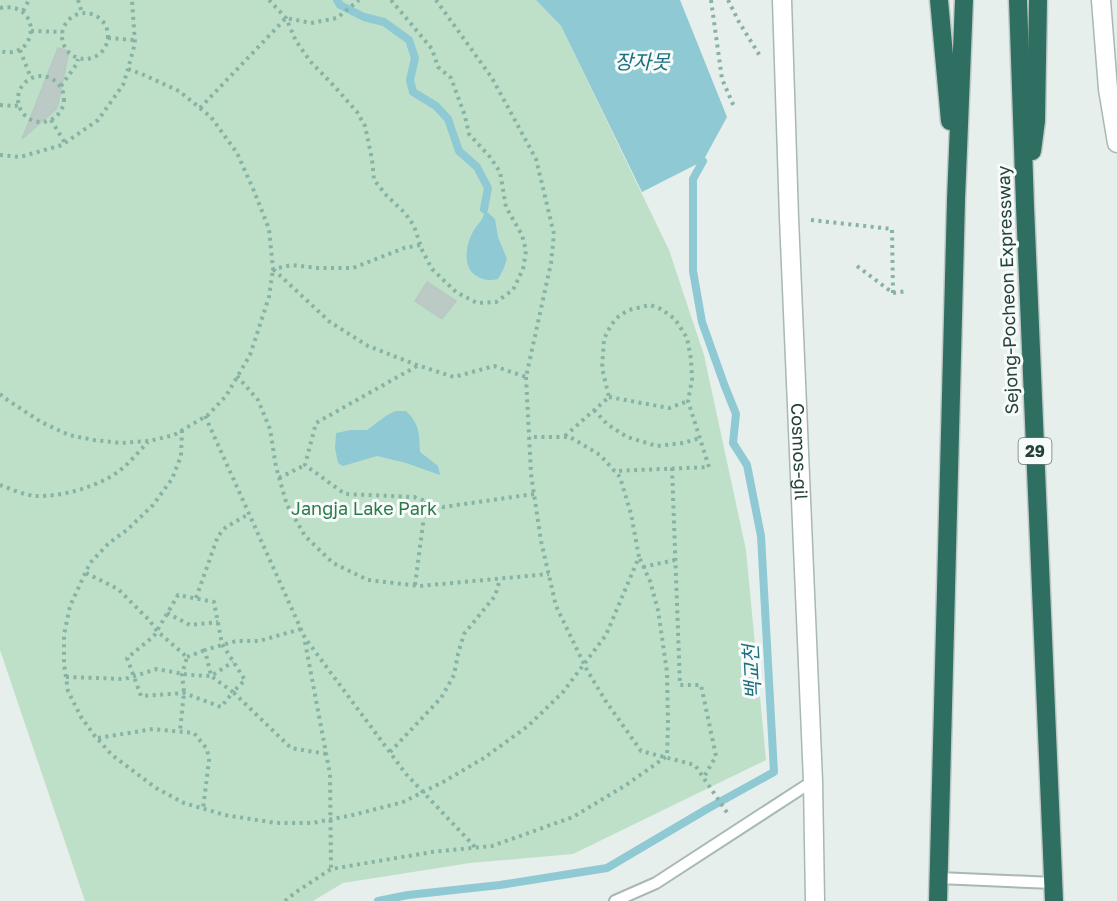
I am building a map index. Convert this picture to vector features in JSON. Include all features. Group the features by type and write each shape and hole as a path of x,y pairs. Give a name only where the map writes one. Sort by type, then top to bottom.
{"highway":[{"path":"939,0 956,200"},
{"path":"938,901 956,200 964,0"},
{"name":"Sejong-Pocheon Expressway","path":"1018,0 1054,892"},
{"path":"1025,206 1036,122 1038,0"}],"street":[{"name":"Cosmos-gil","path":"782,0 813,781 815,901"},
{"path":"1101,0 1108,89 1117,143"}],"lane":[{"path":"615,901 656,883 813,781"},
{"path":"939,878 1054,892"}],"path":[{"path":"22,11 29,0"},
{"path":"78,0 82,13"},
{"path":"0,155 20,157 65,143 98,120 123,85 128,69 135,43 132,0"},
{"path":"269,0 286,18 296,41 310,61 357,112 365,126 374,180 414,226 420,245 432,269 456,292 477,303 496,302 513,290 523,269 526,251 522,235 506,207 500,172 469,134 451,78 438,67 432,50 391,0"},
{"path":"286,18 311,23 337,18 359,0"},
{"path":"436,0 492,78 536,159 554,234 551,263 526,377 531,474 541,541 556,606 605,700 641,751 695,765 727,812"},
{"path":"711,0 722,79 735,109"},
{"path":"728,0 762,58"},
{"path":"0,8 16,7 22,11 31,24 30,38 20,50 0,51"},
{"path":"76,14 92,14 104,23 108,38 97,57 78,59 64,48 61,40 62,32 69,18 76,14"},
{"path":"200,108 286,18"},
{"path":"31,31 62,32"},
{"path":"108,38 134,40"},
{"path":"20,50 31,78"},
{"path":"61,86 78,59"},
{"path":"0,394 41,422 69,435 121,443 149,441 174,435 208,415 226,396 250,355 269,297 273,269 268,229 254,191 237,153 210,117 179,91 128,69"},
{"path":"41,75 49,76 61,86 64,93 63,107 51,120 39,122 32,120 21,110 18,94 21,87 31,78 41,75"},
{"path":"0,105 20,105"},
{"path":"51,120 65,143"},
{"path":"805,219 892,229 892,293"},
{"path":"273,269 292,265 353,268 392,252 420,245"},
{"path":"857,266 892,293 906,291"},
{"path":"273,269 330,321 368,346 454,377 494,366 526,377"},
{"path":"609,397 602,368 604,339 611,324 629,309 650,305 661,309 675,319 687,338 692,380 688,401 710,467 614,471"},
{"path":"279,478 305,465 316,423 417,365"},
{"path":"237,376 258,400 270,429 279,478 287,505 305,536 333,563 368,580 420,586 549,574"},
{"path":"565,437 609,397"},
{"path":"609,397 669,408 688,401"},
{"path":"594,410 607,424 627,437 657,446 683,443 700,438"},
{"path":"205,416 304,638 330,774 331,868"},
{"path":"182,430 182,456 172,479 153,505 127,531 109,543 90,563 70,606 64,635 64,664 68,691 76,708 112,755 156,788 184,803 203,809 276,823 312,823 330,820 403,802 484,758 528,726 563,692 606,634 639,557"},
{"path":"529,437 570,437 600,455 620,477 632,514 639,557 650,581 658,610 667,672 667,756"},
{"path":"0,485 34,496 66,493 99,482 119,471 149,441"},
{"path":"305,465 345,494 414,497 443,507 534,494"},
{"path":"672,468 680,685 701,685 716,756 704,778"},
{"path":"415,585 426,501"},
{"path":"196,598 218,536 226,527 249,514"},
{"path":"643,567 675,560"},
{"path":"86,573 118,589 157,631 187,657"},
{"path":"390,752 441,698 454,675 464,634 495,596 500,579"},
{"path":"178,595 196,598 214,602 222,644 245,680 221,707 184,693 141,696 127,658 154,636 178,595"},
{"path":"167,613 190,625 218,621"},
{"path":"187,657 222,644 236,641 259,641 301,629"},
{"path":"304,638 406,774 476,848"},
{"path":"205,650 211,676"},
{"path":"180,731 184,693 182,674 187,657"},
{"path":"211,676 233,662"},
{"path":"66,677 125,679 157,669 211,676 233,692 291,748 327,754"},
{"path":"98,739 153,729 194,733 207,749 209,760 203,809"},
{"path":"285,901 331,868 432,852 492,846 573,817 626,785 667,756"}],"green space":[{"name":"Jangja Lake Park","path":"0,0 536,0 561,26 669,250 704,355 746,550 766,760 573,854 470,863 343,883 313,901 85,901 0,650"}],"water":[{"name":"장자못","path":"536,0 680,0 727,117 703,161 642,192 561,26"},
{"path":"484,209 495,219 498,237 507,259 498,279 495,280 483,279 475,275 468,266 467,260 469,241 483,218"},
{"path":"395,411 406,411 414,421 419,434 420,452 438,466 440,475 377,456 343,466 338,463 335,448 336,433 367,430"}],"building":[{"path":"58,48 69,51 58,104 56,109 22,139"},
{"path":"427,282 456,301 442,319 415,301"}],"waterway":[{"path":"337,0 340,5 364,17 384,22 409,40 415,58 410,80 413,92 436,106 448,119 459,151 477,167 488,188 484,209"},
{"name":"백교천","path":"378,901 607,868 774,772 761,536 747,465 733,443 736,414 702,322 693,271 693,179 703,161"}]}
